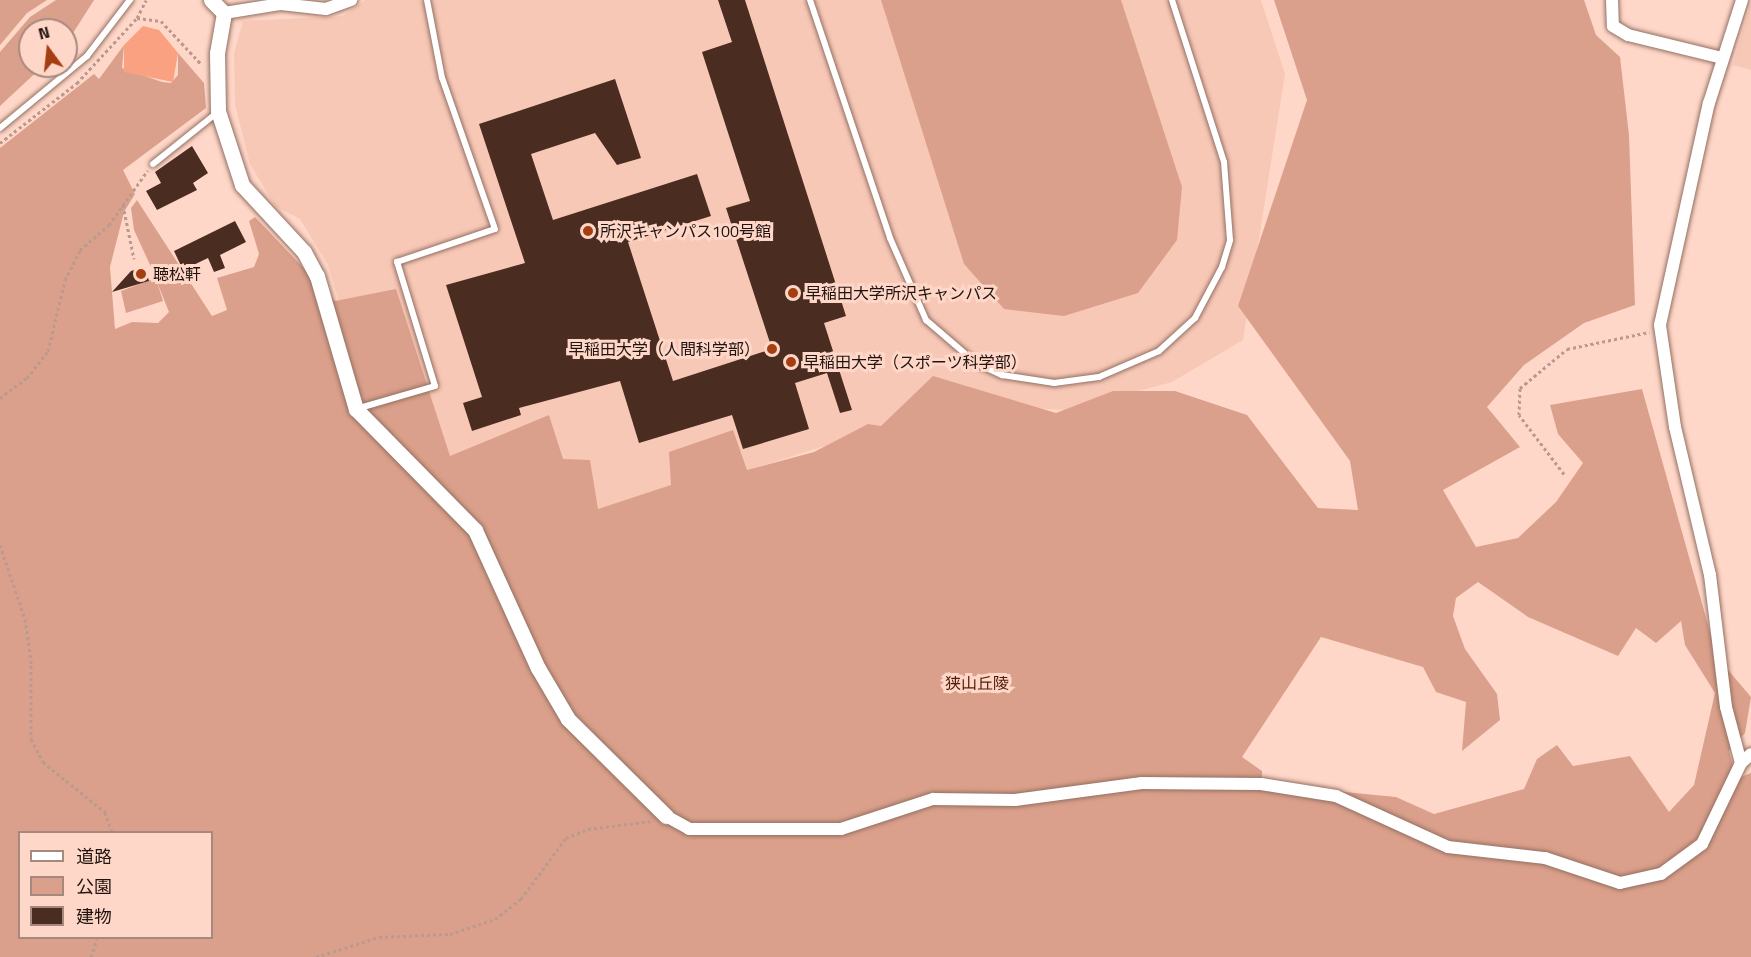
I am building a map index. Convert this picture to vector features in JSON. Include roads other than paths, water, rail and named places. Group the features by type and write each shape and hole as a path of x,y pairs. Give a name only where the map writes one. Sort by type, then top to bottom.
{"street":[{"path":"211,0 224,13"},
{"path":"224,13 281,4 326,9 351,0"},
{"path":"1612,0 1613,26 1628,35 1722,58"},
{"path":"1741,763 1726,706 1722,635 1675,427 1661,332 1664,291 1722,58 1742,0"},
{"path":"224,13 216,79 218,111 242,185 304,252 317,276 356,409 475,530 537,668 568,719 666,816 689,829 841,829 933,799 1015,800 1142,783 1261,784 1336,796 1448,847 1545,858 1620,883 1661,874 1702,844 1741,763 1751,754"}],"lane":[{"path":"0,128 87,56 130,0"},
{"path":"356,409 435,386 397,262 495,229 442,78 427,0"},
{"path":"810,0 890,238 926,320 976,363 1002,375 1054,383 1099,377 1159,351 1195,318 1222,267 1230,240 1224,162 1172,0"},
{"path":"153,164 218,111"},
{"path":"0,116 7,123"}],"place":[{"name":"所沢キャンパス100号館","path":"588,231"},
{"name":"聴松軒","path":"141,274"},
{"name":"早稲田大学所沢キャンパス","path":"793,293"},
{"name":"早稲田大学（人間科学部）","path":"772,349"},
{"name":"早稲田大学（スポーツ科学部）","path":"791,362"}],"park label":[{"name":"狭山丘陵","path":"977,683"}]}
